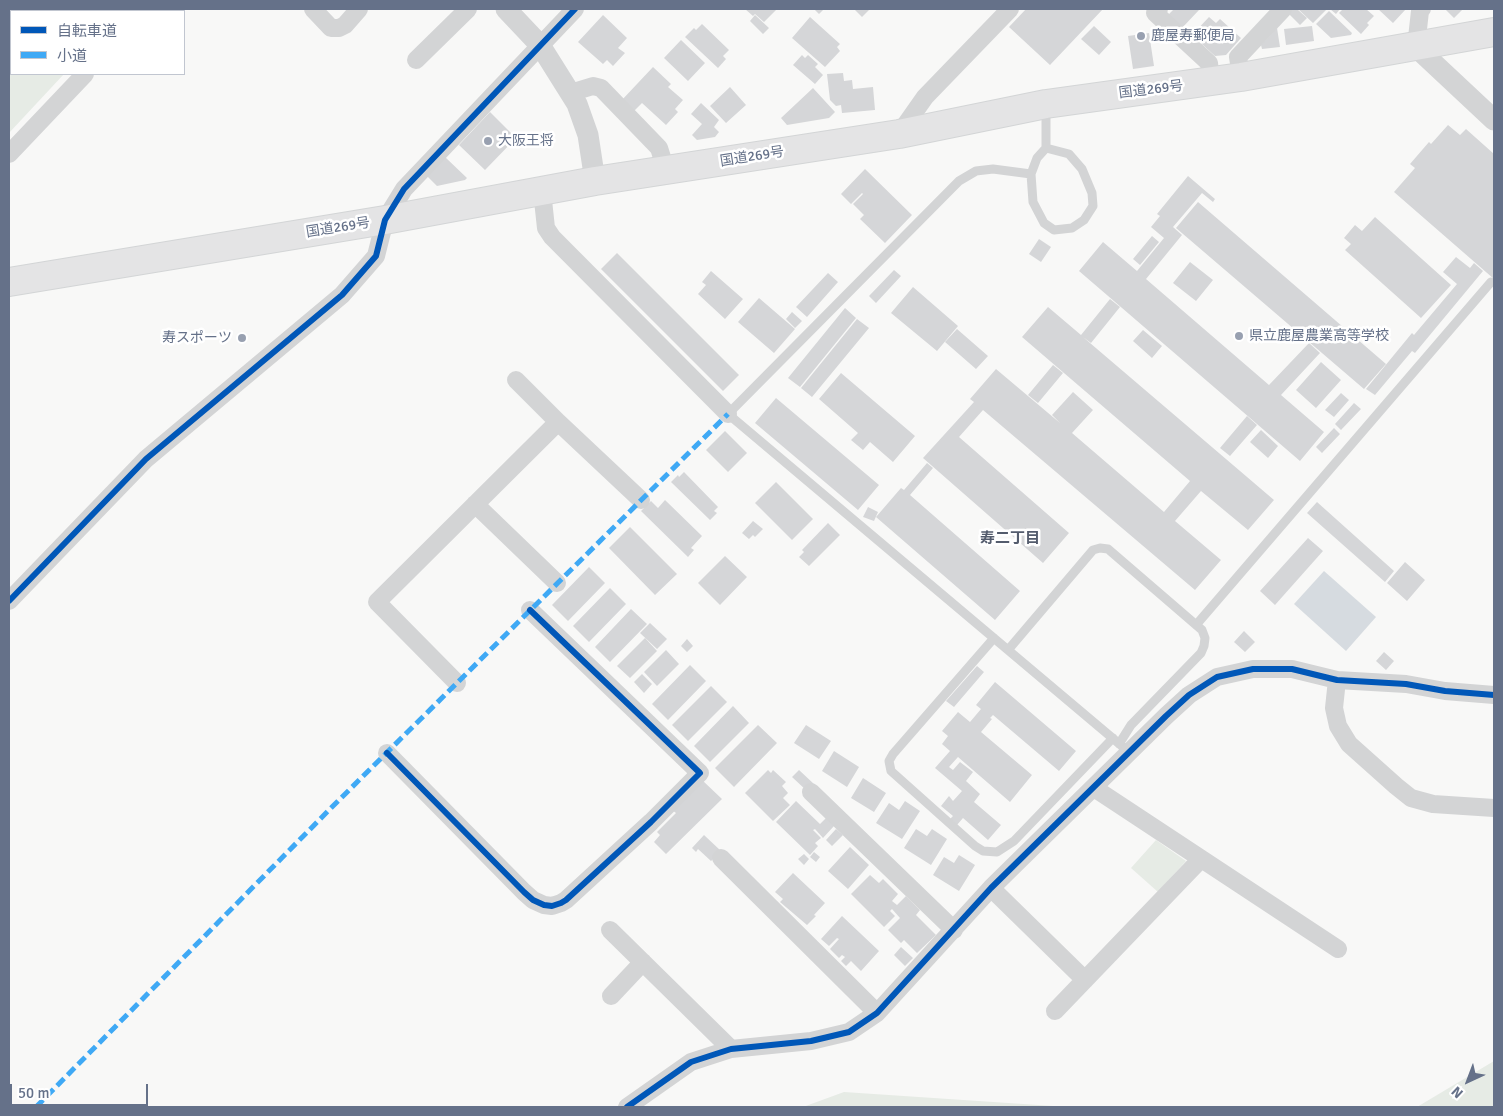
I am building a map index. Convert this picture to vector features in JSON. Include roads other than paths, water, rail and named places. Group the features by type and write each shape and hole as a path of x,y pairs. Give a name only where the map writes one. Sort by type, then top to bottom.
{"highway":[{"name":"国道269号","path":"9,282 385,220 595,181 899,134 1046,104 1211,82 1494,32"}],"street":[{"path":"313,9 332,28 339,28 360,9"},
{"path":"416,60 468,9"},
{"path":"506,9 540,45 578,104 588,136 595,181"},
{"path":"11,593 146,459 342,295 376,256 385,220 404,189 576,9"},
{"path":"899,134 925,97 1010,9"},
{"path":"1159,9 1155,13 1209,63 1211,82"},
{"path":"1241,77 1238,58 1283,9"},
{"path":"1422,9 1420,11 1416,47 1494,120"},
{"path":"9,154 84,75"},
{"path":"570,93 593,86 601,88 659,148 666,170"},
{"path":"542,191 546,228 552,238 728,414"},
{"path":"516,380 641,500"},
{"path":"457,683 377,602 558,422"},
{"path":"475,504 557,583"},
{"path":"387,753 524,892 533,900 552,906 566,900 651,822 700,773 530,610"},
{"path":"627,1107 691,1062 731,1049 812,1041 849,1032 878,1013 991,888 1094,788 1121,745 1217,677 1253,669 1292,669 1338,680 1406,684 1445,691 1494,695"},
{"path":"1338,680 1334,708 1338,726 1349,744 1396,786 1411,798 1433,804 1494,808"},
{"path":"1094,788 1338,949"},
{"path":"811,792 954,930"},
{"path":"721,858 878,1013"},
{"path":"1056,1011 1201,859"},
{"path":"991,888 1085,980"},
{"path":"610,930 731,1049"},
{"path":"612,996 643,962"}],"lane":[{"path":"1046,104 1046,148 1037,158 1031,174 1033,202 1044,224 1054,230 1072,228 1084,220 1094,206 1092,193 1082,169 1069,154 1046,148"},
{"path":"1031,174 993,168 976,171 960,181 728,414 1121,745"},
{"path":"1196,625 1491,282"},
{"path":"994,638 892,754 889,761 892,771 975,846 983,851 997,852 1014,841 1121,745 1131,725 1201,653 1205,638 1202,630 1108,549 1100,548 1092,550 1008,650"}],"place":[{"name":"鹿屋寿郵便局","path":"1141,36"},
{"name":"大阪王将","path":"488,141"},
{"name":"県立鹿屋農業高等学校","path":"1239,336"},
{"name":"寿スポーツ","path":"242,338"}],"district":[{"name":"寿二丁目","path":"1010,539"}]}
